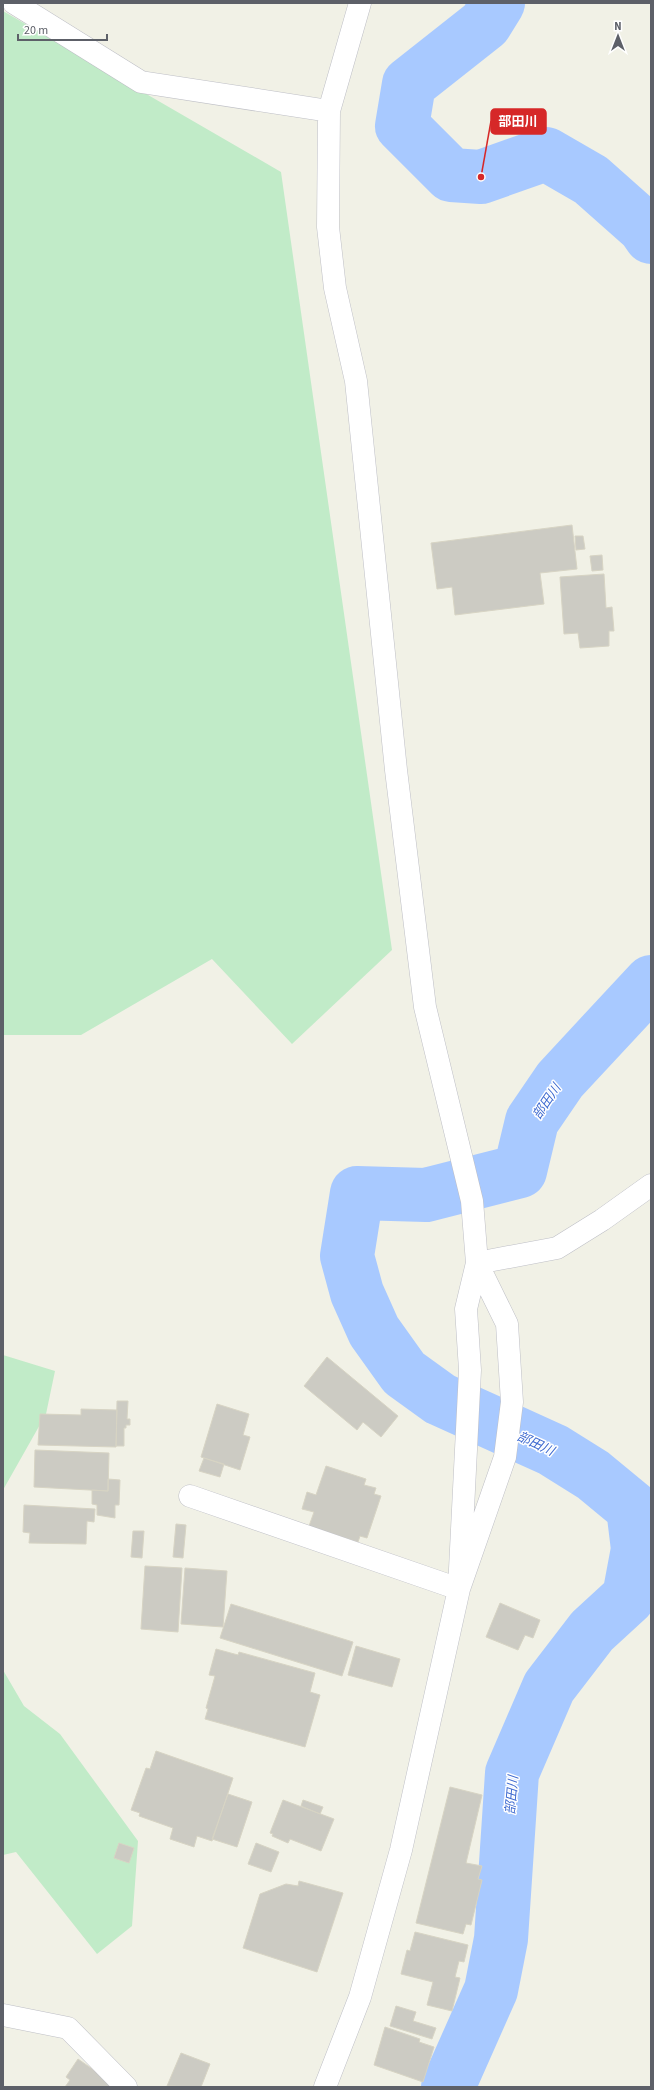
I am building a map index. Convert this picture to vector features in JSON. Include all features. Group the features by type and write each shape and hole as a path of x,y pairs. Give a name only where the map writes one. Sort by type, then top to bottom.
{"street":[{"path":"14,3 141,82 329,111"},
{"path":"360,3 329,111 328,227 335,288 356,381 396,770 425,1007 472,1201 477,1263 466,1309 470,1370 459,1589"},
{"path":"477,1263 557,1248 602,1220 651,1185"},
{"path":"325,2087 360,1997 401,1850 459,1589 505,1457 512,1402 507,1324 477,1263"},
{"path":"190,1496 459,1589"},
{"path":"3,2014 68,2028 126,2087"}],"green space":[{"path":"3,11 281,172 392,950 292,1044 212,959 81,1035 3,1035"},
{"path":"3,1355 55,1371 46,1414 3,1490"},
{"path":"3,1670 24,1706 60,1734 138,1841 132,1926 97,1954 16,1852 3,1855"}],"building":[{"path":"572,525 577,569 540,573 544,604 455,615 452,587 437,589 431,543"},
{"path":"575,536 583,536 585,549 576,550"},
{"path":"602,555 603,570 592,571 590,556"},
{"path":"604,574 606,608 612,607 614,631 609,631 609,646 580,648 578,633 564,634 560,577"},
{"path":"327,1357 398,1416 381,1437 363,1422 357,1430 304,1386"},
{"path":"117,1401 128,1401 127,1419 130,1419 130,1425 126,1425 126,1428 124,1428 124,1446 116,1446"},
{"path":"217,1404 249,1414 243,1435 250,1437 240,1470 201,1457"},
{"path":"81,1409 117,1410 116,1447 38,1445 40,1414 81,1415"},
{"path":"35,1450 109,1453 108,1491 34,1487"},
{"path":"204,1458 224,1464 220,1477 199,1471"},
{"path":"326,1466 366,1479 364,1485 376,1488 374,1494 381,1496 367,1538 360,1536 358,1542 309,1526 314,1512 302,1509 307,1492 316,1495"},
{"path":"108,1479 120,1480 119,1505 115,1505 115,1518 97,1515 97,1505 92,1504 92,1490 108,1491"},
{"path":"24,1505 95,1509 94,1522 87,1521 86,1544 29,1543 30,1533 23,1532"},
{"path":"176,1524 186,1525 183,1558 173,1557"},
{"path":"133,1531 144,1531 142,1558 131,1557"},
{"path":"145,1566 182,1568 178,1632 141,1629"},
{"path":"185,1568 227,1571 223,1627 181,1624"},
{"path":"500,1603 540,1620 533,1638 525,1635 518,1650 486,1637"},
{"path":"231,1604 353,1642 342,1676 220,1638"},
{"path":"356,1646 400,1659 392,1687 348,1675"},
{"path":"216,1649 238,1655 239,1652 315,1673 310,1692 320,1695 305,1747 205,1719 208,1709 206,1708 215,1676 209,1675"},
{"path":"156,1751 233,1778 212,1841 197,1836 194,1847 170,1839 173,1828 139,1816 140,1813 131,1810 146,1768 150,1769"},
{"path":"450,1787 482,1795 466,1863 482,1866 478,1879 482,1880 471,1925 466,1924 463,1934 416,1923"},
{"path":"228,1794 252,1802 237,1847 212,1839"},
{"path":"283,1800 334,1819 321,1851 290,1839 288,1843 272,1836 273,1834 270,1833"},
{"path":"303,1800 323,1807 320,1814 301,1806"},
{"path":"119,1843 134,1848 129,1863 114,1858"},
{"path":"256,1843 279,1852 271,1872 248,1864"},
{"path":"299,1881 343,1893 317,1972 243,1948 260,1894 286,1884 298,1886"},
{"path":"415,1932 468,1945 464,1962 459,1961 455,1977 460,1978 452,2011 427,2005 433,1982 401,1974 407,1950 410,1951"},
{"path":"396,2006 416,2012 413,2021 436,2028 432,2039 390,2026"},
{"path":"385,2027 420,2039 419,2042 434,2047 423,2082 374,2065"},
{"path":"181,2053 210,2064 201,2087 167,2086"},
{"path":"78,2059 105,2078 114,2087 65,2087 70,2080 66,2077"}],"waterway":[{"name":"部田川","path":"498,3 485,24 409,84 402,126 451,175 481,177 546,154 591,180 644,227 651,237"},
{"name":"部田川","path":"448,2087 491,1990 501,1939 512,1773 549,1687 592,1631 629,1597 638,1549 633,1508 593,1475 553,1450 440,1399 404,1373 374,1331 357,1293 347,1256 357,1193 426,1195 520,1171 532,1121 560,1080 651,982"}],"place":[{"name":"部田川","path":"481,177"}]}
